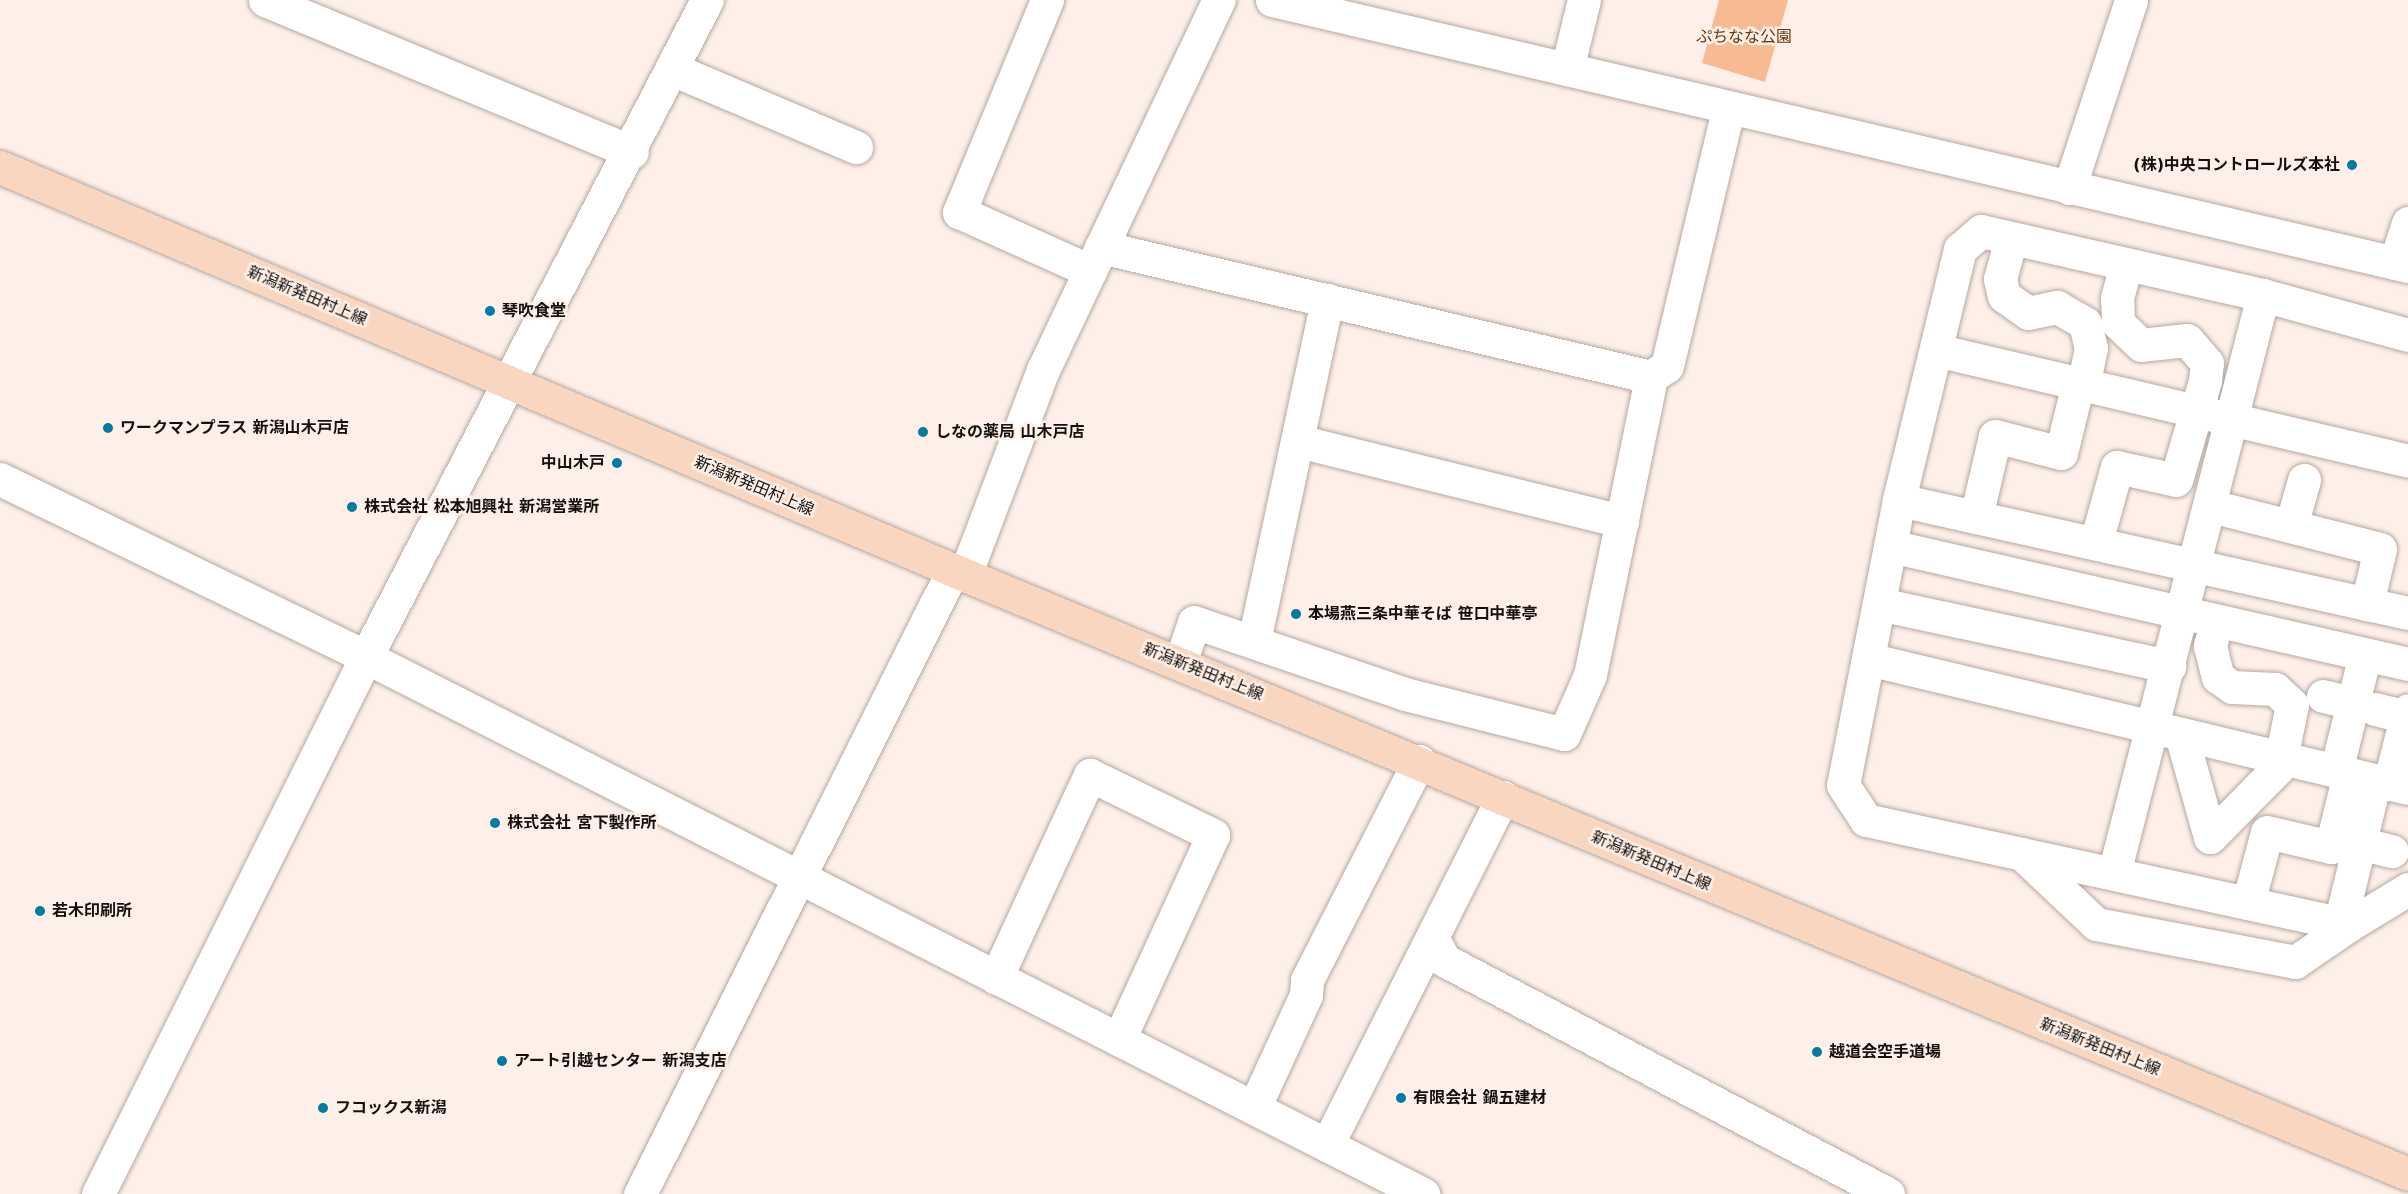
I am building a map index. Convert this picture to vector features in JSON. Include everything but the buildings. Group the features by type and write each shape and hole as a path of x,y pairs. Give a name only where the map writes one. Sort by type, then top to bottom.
{"main road":[{"name":"新潟新発田村上線","path":"0,167 959,573 1419,761 2408,1174"}],"street":[{"path":"265,0 632,152"},
{"path":"98,1194 366,657 632,152 707,0"},
{"path":"1047,0 959,212 1096,259 1327,300 1652,377"},
{"path":"640,1194 798,876 959,573 1043,370 1219,0"},
{"path":"1272,0 2069,188 2251,225 2401,265 2408,224"},
{"path":"1567,69 1584,0"},
{"path":"2069,188 2131,0"},
{"path":"672,69 856,147"},
{"path":"1180,663 1194,622 1405,694 1564,734 1590,675 1652,377 1666,366 1728,109"},
{"path":"2344,924 1866,820 1843,784 1899,500 1960,249 1982,231 2263,295 2408,335"},
{"path":"1976,517 1995,436 2061,453 2091,348 2085,323 2057,307 2028,313 2004,296 2000,279 2011,239"},
{"path":"2096,542 2117,467 2176,480 2206,363 2201,352 2187,340 2141,345 2118,323 2117,298 2126,264"},
{"path":"2114,873 2167,731 2169,666 2197,564 2263,295"},
{"path":"1254,641 1327,300"},
{"path":"1936,350 2195,413 2408,461"},
{"path":"1298,441 1622,521"},
{"path":"0,479 366,657 1423,1194"},
{"path":"2291,526 2304,480"},
{"path":"1899,500 2197,564 2408,614"},
{"path":"2211,506 2380,549 2367,604"},
{"path":"1890,546 2408,664"},
{"path":"1879,604 2169,666"},
{"path":"2167,731 2210,837 2284,759 2292,705 2275,689 2232,687 2218,677 2210,646 2217,621"},
{"path":"1868,659 2371,780"},
{"path":"2344,924 2371,780 2350,703 2361,671"},
{"path":"2248,903 2267,832 2331,847 2407,713 2350,703"},
{"path":"1254,1108 1306,995 1307,980 1419,761"},
{"path":"996,978 1090,775 1213,835 1119,1040"},
{"path":"1327,1145 1503,797"},
{"path":"2359,843 2392,851"},
{"path":"2022,854 2096,924 2295,962 2344,924 2408,889"},
{"path":"1432,937 1444,960 1888,1194"}],"green space":[{"name":"ぷちなな公園","path":"1719,0 1788,0 1765,82 1702,63"}],"place":[{"name":"(株)中央コントロールズ本社","path":"2352,165"},
{"name":"琴吹食堂","path":"490,311"},
{"name":"ワークマンプラス 新潟山木戸店","path":"108,428"},
{"name":"しなの薬局 山木戸店","path":"923,432"},
{"name":"中山木戸","path":"617,463"},
{"name":"株式会社 松本旭興社 新潟営業所","path":"352,507"},
{"name":"本場燕三条中華そば 笹口中華亭","path":"1296,614"},
{"name":"株式会社 宮下製作所","path":"495,823"},
{"name":"若木印刷所","path":"40,911"},
{"name":"越道会空手道場","path":"1817,1052"},
{"name":"アート引越センター 新潟支店","path":"502,1061"},
{"name":"有限会社 鍋五建材","path":"1401,1098"},
{"name":"フコックス新潟","path":"323,1108"}]}
